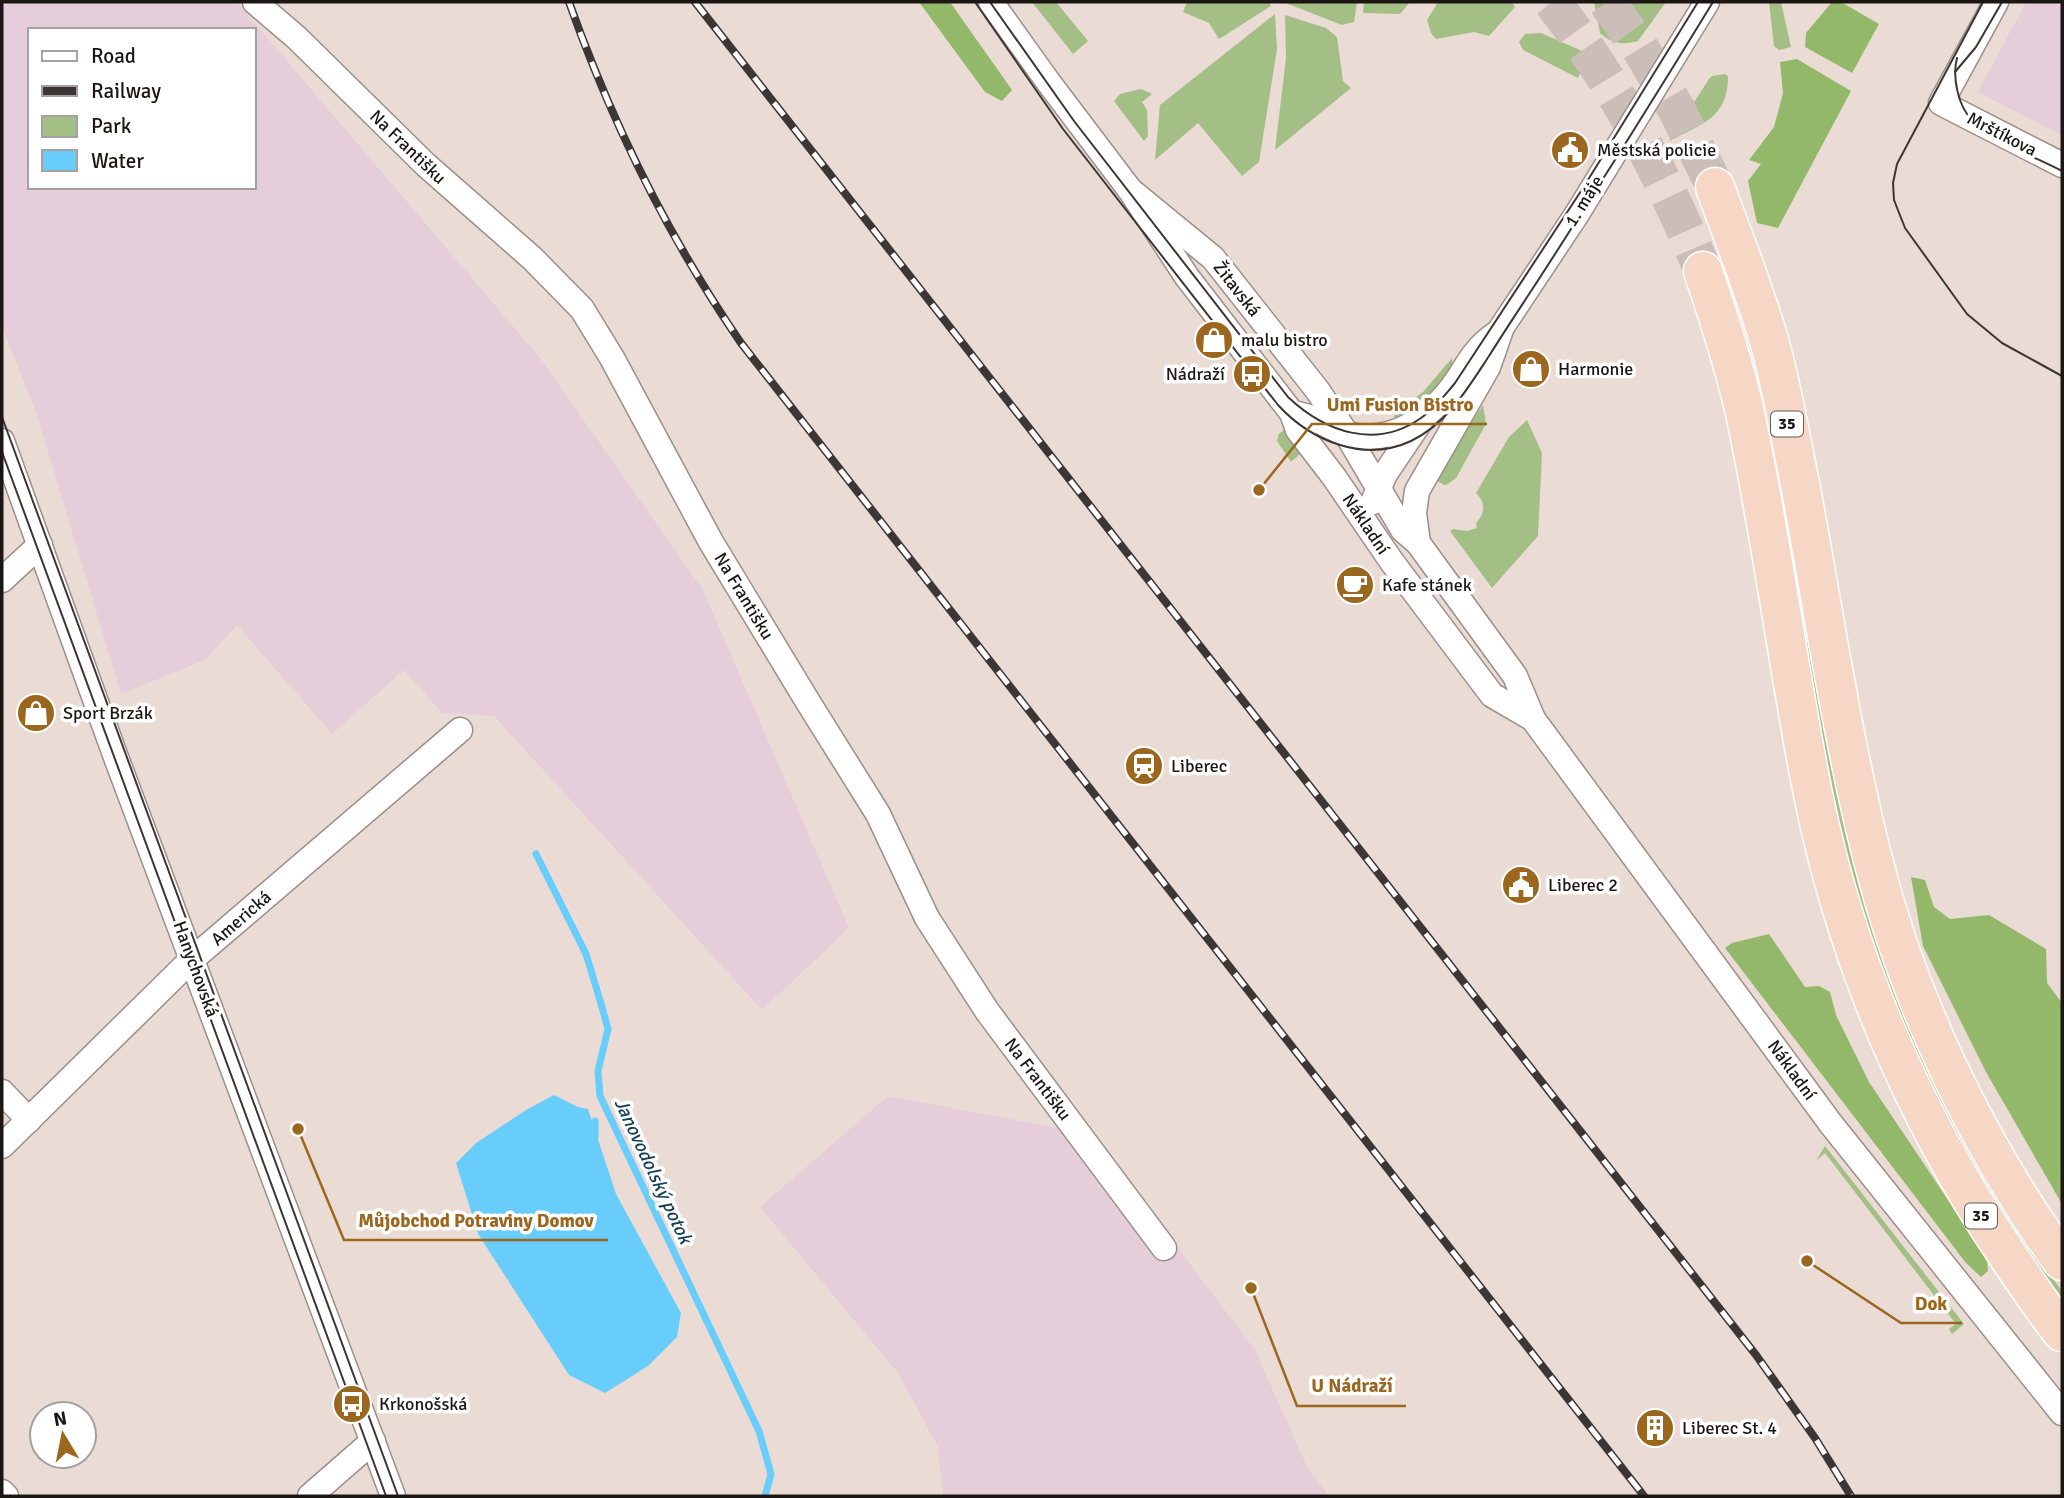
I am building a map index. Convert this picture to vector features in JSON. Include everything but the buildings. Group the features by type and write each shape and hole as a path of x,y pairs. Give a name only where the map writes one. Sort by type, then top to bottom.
{"highway":[{"name":"35","path":"1715,187 1770,345 1798,474 1854,778 1873,862 1908,968 1959,1092 2033,1220 2062,1261"},
{"name":"35","path":"1703,271 1718,313 1745,413 1814,796 1836,888 1863,968 1912,1092 1944,1152 1983,1219 2062,1332"},
{"path":"1959,1092 2062,1228"}],"street":[{"name":"Na Františku","path":"256,2 297,38 426,165 533,259 582,309 612,358 711,542 878,814 927,918 987,1011 1164,1248"},
{"name":"Žitavská","path":"991,2 1130,190 1187,277 1292,412"},
{"name":"1. máje","path":"1292,412 1346,433 1380,436 1410,426 1439,404 1478,349 1502,327 1577,214 1707,2"},
{"name":"Mrštíkova","path":"1996,2 1941,103 2062,165"},
{"name":"Žitavská","path":"1130,190 1213,258 1332,411 1378,493 1403,530 1418,543"},
{"name":"1. máje","path":"1418,543 1414,503 1417,491 1488,367 1502,327"},
{"path":"1332,411 1358,429 1370,433 1396,432"},
{"name":"Nákladní","path":"1292,412 1298,430 1492,695 1533,719"},
{"name":"1. máje","path":"1379,543 1372,525 1371,513 1378,493 1395,456 1423,418"},
{"name":"Hanychovská","path":"2,441 114,752 393,1496"},
{"path":"1334,477 1349,490 1378,493 1403,490 1425,475"},
{"name":"Nákladní","path":"1418,543 1515,676 1533,719 1831,1124 2062,1413"},
{"path":"2,580 40,545"},
{"name":"Americká","path":"2,1146 192,960 460,730"},
{"path":"2,1092 29,1120"},
{"path":"310,1496 373,1441"},
{"path":"2,1492 6,1496"}],"shaded area":[{"path":"2,2 237,2 540,358 703,590 849,928 762,1010 494,716 442,713 404,670 332,734 237,625 205,660 121,694 37,415 2,327"},
{"path":"2026,2 2062,2 2062,135 1978,92"},
{"path":"888,1096 1064,1129 1106,1153 1255,1350 1308,1469 1329,1496 943,1496 938,1447 898,1373 760,1207"}],"green space":[{"path":"919,2 950,2 1012,90 1002,101 985,92"},
{"path":"1032,2 1056,2 1088,41 1073,54"},
{"path":"1187,2 1269,2 1271,6 1219,39 1209,23 1183,12"},
{"path":"1283,2 1357,2 1354,22 1342,25"},
{"path":"1364,2 1410,2 1400,14 1363,13"},
{"path":"1438,2 1512,2 1515,7 1489,36 1474,32 1436,39 1427,20"},
{"path":"1594,2 1666,2 1638,41 1622,43 1600,33"},
{"path":"1769,2 1781,2 1791,47 1779,50 1774,46"},
{"path":"1832,2 1841,2 1879,24 1852,73 1805,47 1806,33"},
{"path":"1275,14 1277,49 1259,162 1242,176 1198,123 1155,160 1160,105"},
{"path":"1285,15 1326,28 1337,37 1343,81 1351,88 1275,150 1286,58"},
{"path":"1541,33 1589,54 1578,78 1523,50 1519,42 1525,34"},
{"path":"1797,59 1851,91 1778,228 1757,223 1748,181 1761,164 1749,160 1774,127 1783,93 1780,62"},
{"path":"1725,74 1728,76 1727,90 1718,111 1702,124 1669,141 1709,79"},
{"path":"1141,89 1152,94 1142,102 1147,110 1148,136 1144,141 1114,101 1120,94"},
{"path":"1452,358 1453,369 1439,391 1395,422 1397,411 1423,392"},
{"path":"1483,405 1486,424 1456,478 1444,485 1434,479"},
{"path":"1527,420 1542,453 1538,536 1492,588 1450,531 1477,528 1476,523 1483,508 1476,493 1509,437"},
{"path":"1287,427 1301,453 1291,462 1277,441 1279,434"},
{"path":"1806,641 1811,647 1847,837 1874,927 1935,1083 1981,1172 2011,1222 2062,1291 2062,1302 2008,1231 1930,1092 1882,972 1833,803"},
{"path":"1911,877 1925,880 1934,907 1950,919 1989,915 2046,949 2047,983 2062,1003 2062,1204 1986,1072 1923,946"},
{"path":"1769,934 1805,987 1819,986 1830,992 1836,1015 1869,1082 1987,1258 1988,1271 1981,1277 1966,1263 1725,948 1732,943"},
{"path":"1825,1146 1964,1324 1952,1334 1949,1329 1956,1324 1825,1153 1816,1161"}],"water":[{"path":"554,1095 588,1109 616,1194 681,1313 677,1337 648,1366 605,1393 569,1375 478,1234 456,1163 476,1143"}],"waterway":[{"name":"Janovodolský potok","path":"536,854 586,954 608,1029 598,1071 600,1096 759,1431 771,1474 765,1496"},
{"path":"595,1121 595,1137"}],"tunnel":[{"path":"1552,2 1597,65 1636,131 1672,200 1703,271"},
{"path":"1607,2 1640,48 1677,110 1715,187"}],"tram line":[{"path":"975,2 1063,129 1278,405 1291,418 1322,438 1339,445 1375,450 1393,447 1424,434 1446,415 1465,392 1713,2"},
{"path":"990,2 1074,121 1288,397 1318,420 1352,433 1369,435 1404,428 1421,418 1455,383 1583,188 1698,2"},
{"path":"1983,2 1897,164 1893,183 1894,200 1905,228 1967,314 2002,343 2062,376"},
{"path":"1955,72 1976,47 2002,2"},
{"path":"1957,58 1957,91 1972,120 2003,142 2062,171"},
{"path":"2,417 398,1496"},
{"path":"2,452 386,1496"}],"railway":[{"path":"569,2 604,91 644,178 689,262 741,343 1644,1496"},
{"path":"695,2 1756,1355 1815,1438 1851,1496"}],"place":[{"name":"Městská policie","path":"1570,150"},
{"name":"malu bistro","path":"1214,340"},
{"name":"Harmonie","path":"1531,369"},
{"name":"Nádraží","path":"1252,374"},
{"name":"Umi Fusion Bistro","path":"1259,490"},
{"name":"Kafe stánek","path":"1355,585"},
{"name":"Sport Brzák","path":"36,713"},
{"name":"Liberec","path":"1144,766"},
{"name":"Liberec 2","path":"1521,885"},
{"name":"Můjobchod Potraviny Domov","path":"298,1129"},
{"name":"Dok","path":"1807,1261"},
{"name":"U Nádraží","path":"1251,1288"},
{"name":"Krkonošská","path":"352,1404"},
{"name":"Liberec St. 4","path":"1655,1428"}]}
